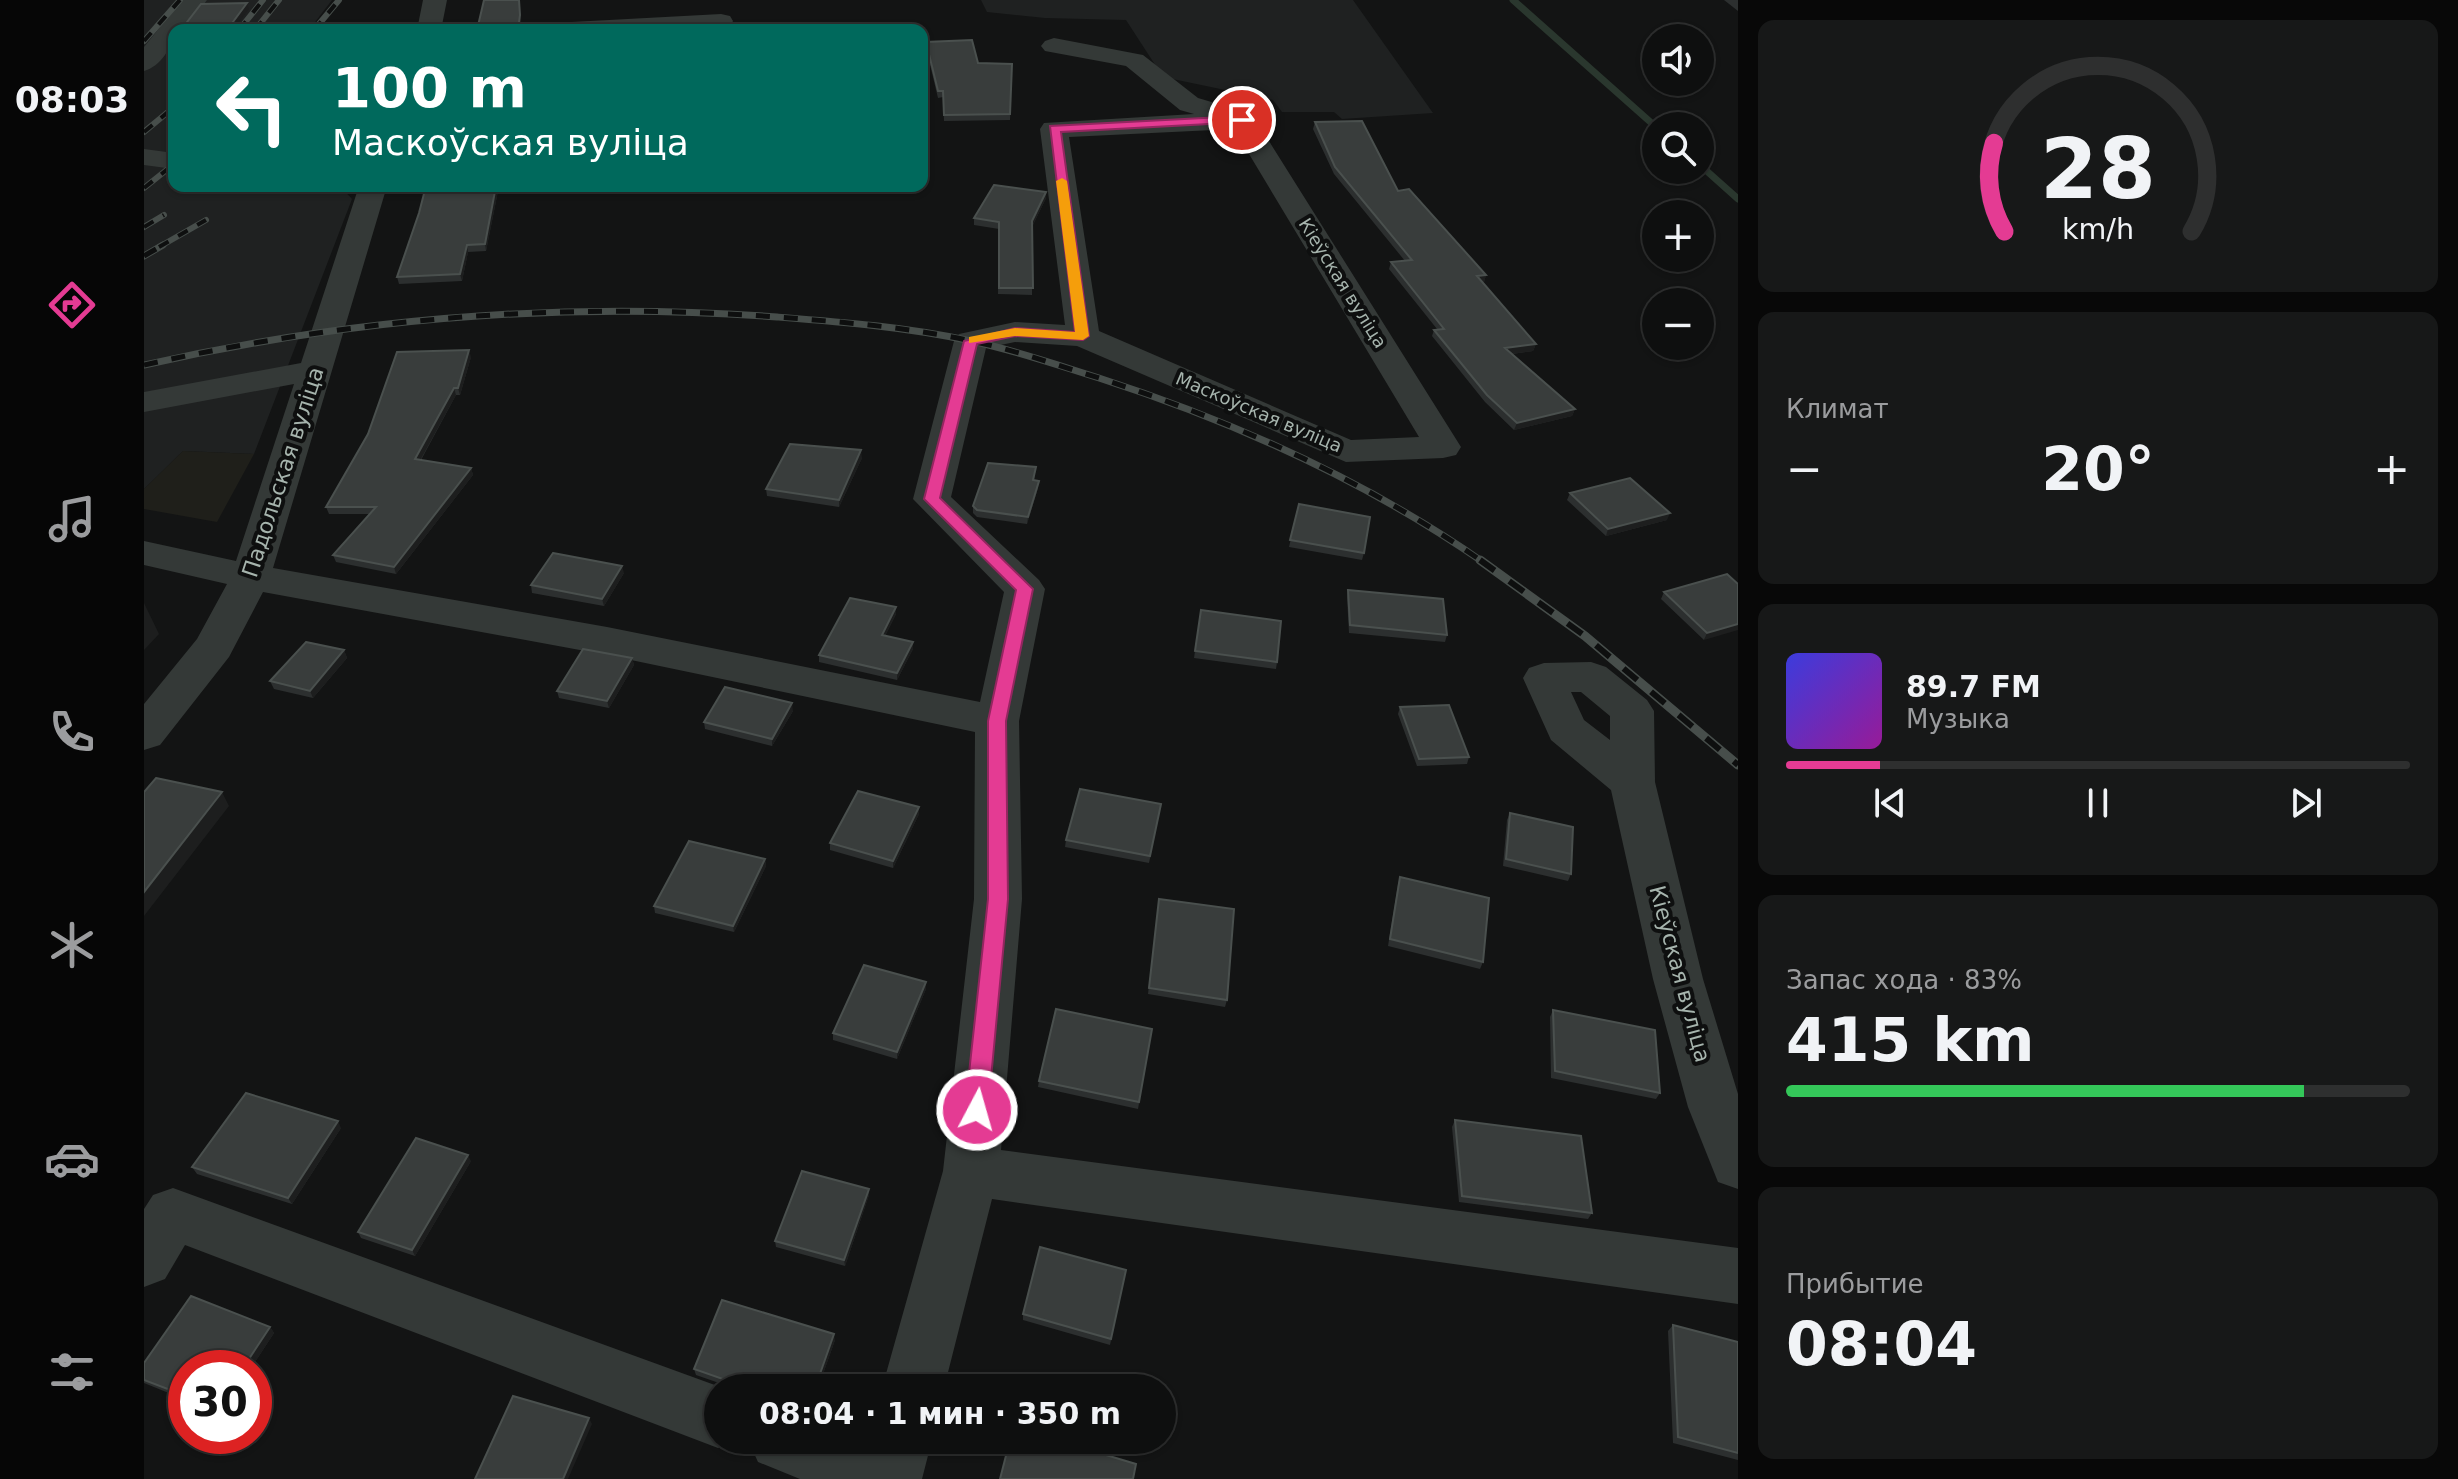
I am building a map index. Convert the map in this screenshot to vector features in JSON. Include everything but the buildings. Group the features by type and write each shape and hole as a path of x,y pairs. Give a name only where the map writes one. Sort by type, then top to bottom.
{"street":[{"path":"176,24 195,0"},
{"path":"430,24 435,0"},
{"path":"665,24 721,21"},
{"path":"144,63 168,33"},
{"path":"1054,46 1134,60 1189,104 1242,120"},
{"path":"1083,336 1054,129 1242,120"},
{"name":"Кіеўская вуліца","path":"1242,120 1443,447"},
{"path":"144,157 168,160"},
{"name":"Падольская вуліца","path":"144,733 214,647 251,577 371,192"},
{"name":"Маскоўская вуліца","path":"917,1374 971,1171 998,899 997,721 1025,589 932,499 971,341 1015,332 1083,336 1346,451 1443,447"},
{"path":"144,402 317,370"},
{"path":"144,553 251,577 607,641 997,721"},
{"name":"Кіеўская вуліца","path":"1632,782 1678,979 1715,1107 1738,1164"},
{"path":"971,1171 1738,1276"},
{"path":"144,1259 173,1214 704,1412"},
{"path":"818,1454 887,1479 895,1454"}],"shaded area":[{"path":"144,0 332,0 314,24 168,24 168,192 346,192 352,199 254,454 183,451 144,489"},
{"path":"981,0 1353,0 1433,113 1342,119 1334,112 1282,112 1273,100 1163,77 1126,20 1045,18 987,12"},
{"path":"183,451 254,454 217,522 144,509 144,489"}],"waterway":[{"path":"1513,0 1642,115"},
{"path":"1714,178 1738,199"}],"railway":[{"path":"144,41 180,0"},
{"path":"244,24 263,0"},
{"path":"260,24 279,0"},
{"path":"319,24 339,0"},
{"path":"144,132 168,112"},
{"path":"144,188 168,169"},
{"path":"144,227 164,215"},
{"path":"159,247 206,220"},
{"path":"144,256 163,245"},
{"path":"144,365 301,335 459,317 538,313 697,313 826,321 923,332 1052,363 1150,395 1249,434 1346,479 1480,560"},
{"path":"1480,560 1585,636 1738,765"}],"slow traffic":[{"path":"974,340 1015,332 1083,336 1062,181"}],"route":[{"path":"977,1110 998,899 997,721 1025,589 932,499 971,341 1015,332 1083,336 1054,129 1242,120"}]}
